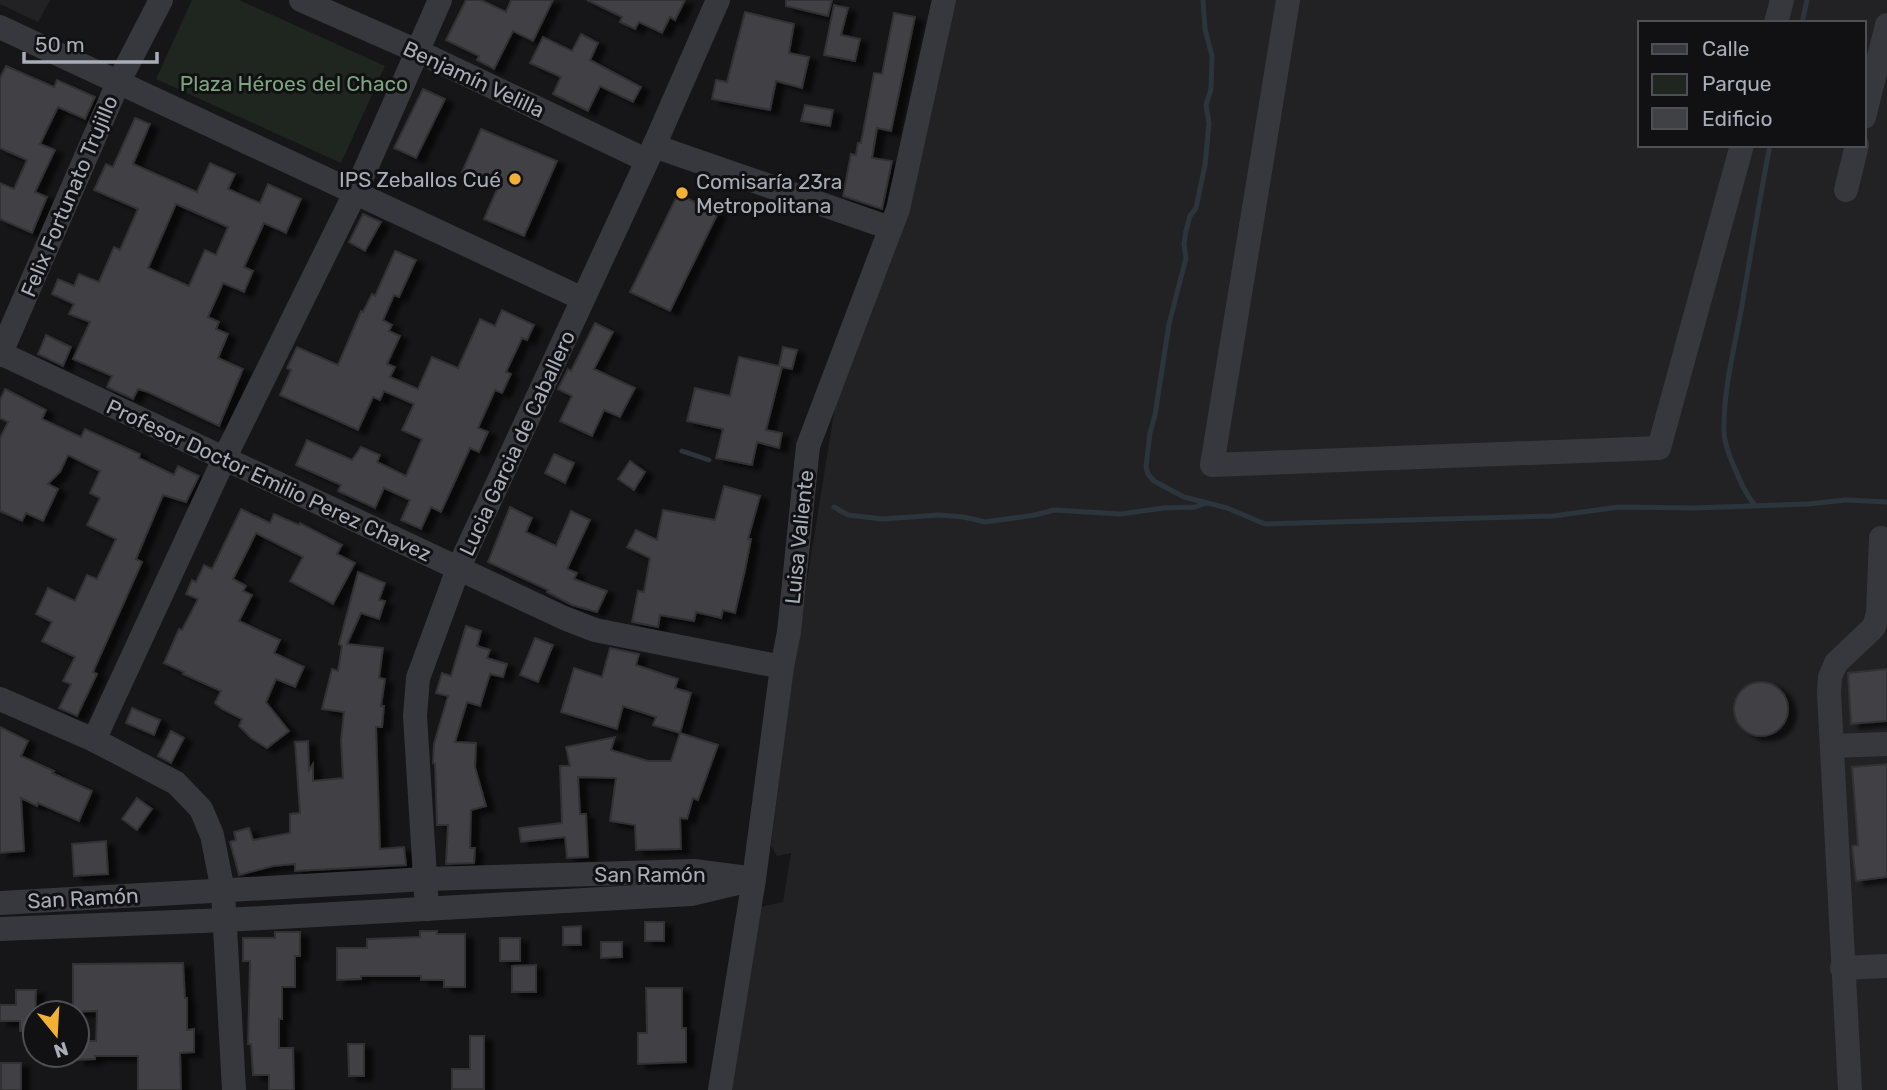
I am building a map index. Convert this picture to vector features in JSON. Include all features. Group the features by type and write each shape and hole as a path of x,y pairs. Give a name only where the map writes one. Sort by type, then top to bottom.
{"street":[{"name":"Felix Fortunato Trujillo","path":"0,354 118,83 161,0"},
{"name":"Benjamín Velilla","path":"300,0 650,153 890,228"},
{"path":"94,740 224,459 355,193 440,0"},
{"name":"Lucia Garcia de Caballero","path":"427,909 415,716 418,678 458,569 718,0"},
{"name":"Luisa Valiente","path":"720,1090 754,879 789,632 808,446 898,209 944,0"},
{"path":"1288,0 1212,465 1660,448 1741,147"},
{"path":"1777,21 1782,0"},
{"path":"1866,109 1887,25"},
{"path":"0,27 583,299"},
{"path":"1846,190 1857,147"},
{"name":"Profesor Doctor Emilio Perez Chavez","path":"0,354 564,618 595,630 782,667"},
{"path":"1850,1090 1830,677 1836,663 1880,626 1878,613 1881,538"},
{"path":"0,699 94,740 176,783 201,809 212,835 223,891 234,1090"},
{"path":"1832,746 1887,744"},
{"name":"San Ramón","path":"0,903 426,879 694,871 754,879"},
{"name":"San Ramón","path":"0,929 226,920 691,894 754,879"},
{"path":"1842,968 1887,966"}],"shaded area":[{"path":"0,0 50,0 38,22 0,4"},
{"path":"952,0 1887,0 1887,1090 732,1090 760,907 783,902 791,853 777,856 771,845 793,668 837,394"}],"green space":[{"name":"Plaza Héroes del Chaco","path":"192,0 239,0 385,66 341,163 156,79"}],"building":[{"path":"466,0 481,0 506,12 511,0 553,0 533,41 513,31 494,69 477,60 479,56 446,40"},
{"path":"587,0 685,0 675,20 670,17 662,33 639,22 635,29 620,22 622,17"},
{"path":"786,0 832,0 828,16 786,6"},
{"path":"834,5 848,8 841,35 860,39 855,61 824,55"},
{"path":"745,12 794,24 789,53 809,57 802,88 776,81 770,110 712,99 716,80 727,82"},
{"path":"894,13 915,17 891,131 877,128 872,158 892,161 882,209 843,196 851,154 856,155 858,143 861,143 874,73 882,74"},
{"path":"581,34 598,43 590,60 641,87 633,102 600,86 588,111 553,94 561,77 530,63 543,37 572,51"},
{"path":"6,66 54,87 57,80 95,97 85,119 58,107 40,144 55,150 35,192 47,197 32,233 0,219 0,183 14,189 27,160 0,148 0,78"},
{"path":"423,89 445,99 416,158 394,148"},
{"path":"805,105 833,110 830,126 801,121"},
{"path":"135,118 150,124 133,164 197,192 210,163 235,174 228,189 260,203 268,184 301,199 286,233 264,223 244,267 253,271 244,292 223,283 208,317 219,322 216,329 228,334 218,358 243,369 219,426 148,392 138,389 133,399 107,387 112,376 73,359 90,322 69,314 74,304 52,294 58,279 74,286 79,274 99,282 114,247 120,250 138,209 94,190 106,164 113,167","holes":["176,204 228,227 216,255 205,250 189,286 148,268"]},
{"name":"IPS Zeballos Cué","path":"481,129 557,161 524,236 484,219 498,187 462,172"},
{"path":"678,194 718,213 670,311 630,292"},
{"path":"363,214 381,222 365,251 349,242"},
{"path":"395,251 416,260 399,297 394,295 383,320 392,325 389,331 400,336 387,364 395,367 390,377 418,389 432,357 458,368 480,319 495,326 502,310 534,325 527,340 522,338 506,372 511,374 502,393 495,390 478,428 488,432 479,452 470,448 441,512 431,507 421,529 401,520 410,500 384,488 375,508 338,491 341,485 296,465 307,440 352,460 361,447 380,455 377,462 406,476 422,439 402,430 414,404 384,391 380,400 373,397 358,430 280,395 291,370 287,368 297,347 338,365 361,311 363,312 372,294 375,296"},
{"path":"595,323 613,332 594,369 635,388 620,417 604,410 592,436 560,421 572,396 558,389 568,369 571,371"},
{"path":"46,335 71,347 63,366 38,354"},
{"path":"783,347 797,350 792,369 782,367 766,430 782,433 779,448 757,442 752,465 716,458 723,429 687,421 695,388 730,396 739,357 779,366"},
{"path":"5,389 46,410 42,419 81,437 85,429 140,454 139,458 174,475 178,466 199,476 186,502 163,495 136,559 142,562 93,672 97,674 77,716 59,708 71,684 63,681 75,657 42,641 52,622 36,614 48,588 75,601 87,575 97,579 116,539 87,525 100,498 90,493 100,471 68,455 60,472 48,484 58,489 43,521 26,513 22,521 0,511 0,438 8,422 0,418 0,400"},
{"path":"554,454 574,463 565,483 545,473"},
{"path":"630,461 645,472 634,490 618,479"},
{"path":"724,486 760,496 748,539 751,539 735,613 723,610 721,618 696,612 694,621 660,615 658,627 632,622 638,591 644,592 650,558 627,547 636,530 657,540 663,510 715,520"},
{"path":"510,507 532,518 526,532 556,546 571,511 590,520 567,569 577,573 574,579 607,591 597,612 572,605 547,592 548,590 488,562"},
{"path":"241,509 270,523 274,514 299,525 300,523 342,545 337,554 355,563 333,604 290,581 303,557 256,533 233,579 246,586 243,591 252,595 239,621 280,640 274,653 304,667 295,687 276,679 266,702 289,731 267,748 239,726 242,719 215,703 221,691 164,663 179,629 182,630 198,599 186,594 192,580 196,582 204,565 212,569"},
{"path":"358,572 385,583 379,600 385,601 379,619 361,613 347,644 383,648 379,678 385,679 381,706 384,706 382,727 376,727 380,849 404,847 406,865 295,871 295,864 273,866 239,875 230,842 236,840 234,832 249,828 253,840 290,833 290,814 300,813 295,742 308,741 309,770 313,764 313,781 343,778 341,740 344,712 322,709 332,669 338,671 342,646 339,644"},
{"path":"466,626 481,631 477,646 490,650 487,658 507,664 503,677 490,674 480,706 467,702 455,742 476,743 475,767 486,806 471,810 470,848 475,848 474,863 446,864 448,825 437,825 433,763 434,744 448,696 436,693 442,673 451,676"},
{"path":"535,638 553,645 538,682 520,675"},
{"path":"610,648 639,654 636,665 678,679 675,688 691,693 680,733 653,725 656,717 623,706 617,729 561,712 574,668 602,677"},
{"path":"1887,669 1887,721 1851,724 1848,673"},
{"path":"1761,682 1780,690 1788,709 1780,728 1761,736 1742,728 1734,709 1742,690"},
{"path":"132,708 160,720 154,735 126,723"},
{"path":"0,727 28,741 21,756 92,791 79,821 21,798 24,851 0,853"},
{"path":"171,731 184,738 171,763 158,756"},
{"path":"680,733 718,745 698,800 693,798 687,819 680,818 681,849 636,850 635,825 610,821 616,778 578,777 580,814 586,814 588,857 567,858 565,837 521,842 519,828 562,823 560,766 570,766 566,747 615,737 611,750 648,761 671,761"},
{"path":"1887,764 1887,877 1856,881 1852,846 1858,845 1852,767"},
{"path":"137,798 152,809 137,830 122,819"},
{"path":"106,841 108,874 74,876 72,844"},
{"path":"645,922 664,922 664,941 645,941"},
{"path":"581,926 581,945 563,945 563,927"},
{"path":"420,931 465,934 465,987 444,987 444,980 421,980 421,976 361,976 361,979 337,980 337,948 367,948 367,939 420,937"},
{"path":"275,932 300,932 300,956 295,956 295,987 282,987 282,1019 279,1019 279,1048 293,1048 294,1090 269,1090 269,1075 253,1075 251,1044 248,1044 250,961 243,961 243,938 275,938"},
{"path":"500,938 520,938 520,961 500,961"},
{"path":"601,942 622,942 622,957 601,958"},
{"path":"183,963 187,1030 194,1029 194,1052 180,1053 181,1090 138,1090 138,1056 95,1056 95,1059 91,1059 91,1041 96,1041 97,1011 91,1011 91,999 73,999 73,964"},
{"path":"536,965 536,992 512,992 512,966"},
{"path":"646,988 682,988 682,1028 686,1028 686,1062 638,1064 638,1033 647,1033"},
{"path":"16,990 36,990 36,999 21,999 21,1031 20,1021 0,1021 0,1005 16,1005"},
{"path":"470,1036 484,1036 484,1089 452,1089 452,1069 470,1069"},
{"path":"348,1044 364,1044 364,1076 349,1076"},
{"path":"1,1063 21,1063 21,1090 1,1090"}],"waterway":[{"path":"1203,0 1205,29 1212,56 1211,89 1206,105 1209,124 1205,165 1196,208 1190,216 1186,231 1186,258 1169,324 1150,433 1146,467 1154,481 1184,497 1227,508 1265,524 1553,516 1619,507 1694,508 1846,500 1887,502"},
{"path":"1802,21 1807,0"},
{"path":"1755,505 1740,481 1731,459 1725,439 1724,415 1730,365 1770,147"},
{"path":"682,451 709,460"},
{"path":"834,507 848,515 882,519 939,515 985,522 1054,510 1121,514 1195,507 1206,503"}],"place":[{"name":"IPS Zeballos Cué","path":"515,179"},
{"name":"Comisaría 23ra Metropolitana","path":"682,193"}]}
